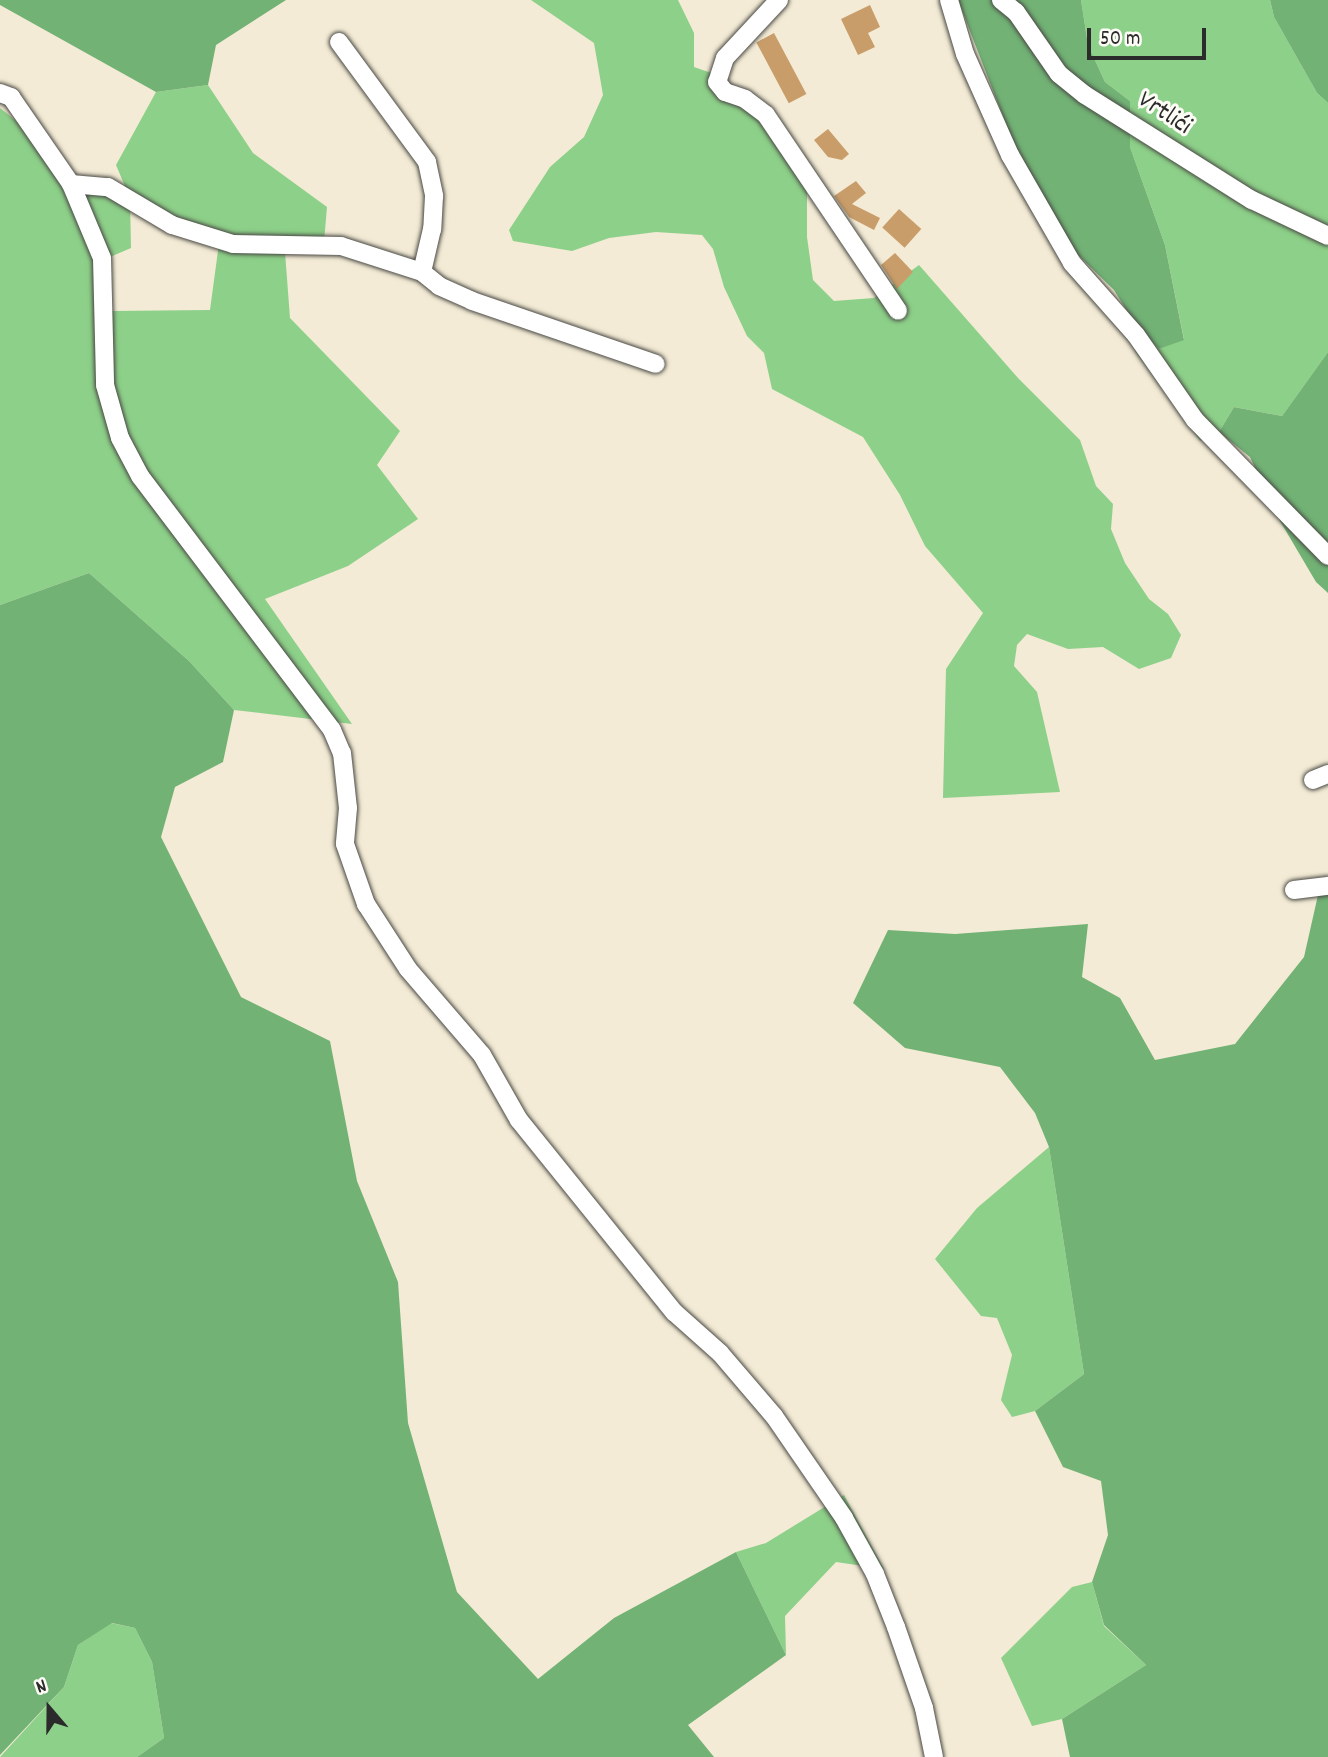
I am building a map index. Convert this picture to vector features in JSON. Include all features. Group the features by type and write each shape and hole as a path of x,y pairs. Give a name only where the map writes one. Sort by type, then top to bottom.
{"street":[{"path":"779,0 725,58 717,82 725,92 745,99 766,116 898,311"},
{"path":"949,0 965,54 1010,155 1072,262 1136,335 1195,420 1328,556"},
{"name":"Vrtlići","path":"1001,0 1016,12 1059,74 1085,94 1252,200 1328,236"},
{"path":"339,42 427,162 434,196 432,229 422,272"},
{"path":"0,93 11,97 71,184 102,258 105,385 120,438 140,476 332,730 342,753 348,808 345,844 366,905 408,969 482,1055 519,1120 674,1312 720,1353 774,1416 844,1518 875,1574 896,1627 924,1708 934,1757"},
{"path":"71,184 108,187 172,225 233,244 341,246 422,272 439,286 472,301 656,364"},
{"path":"1294,890 1328,886"}],"green space":[{"path":"0,0 286,0 216,45 208,85 156,92 0,5"},
{"path":"531,0 678,0 694,33 694,67 720,76 751,98 807,190 807,237 813,280 834,301 874,298 919,265 1018,378 1080,440 1096,486 1113,504 1111,529 1125,563 1149,599 1168,614 1181,635 1171,658 1139,669 1103,647 1068,649 1027,634 1017,645 1014,666 1037,692 1060,792 943,798 946,669 983,613 925,546 900,495 863,437 772,389 764,353 747,336 724,287 713,249 702,235 656,232 609,238 572,251 513,241 509,230 550,167 584,137 603,95 594,43"},
{"path":"958,0 1081,0 1088,45 1105,82 1130,101 1130,147 1165,245 1184,340 1159,349 1132,319 1114,290 1072,249 1011,137"},
{"path":"1081,0 1270,0 1274,17 1317,93 1328,103 1328,352 1282,416 1234,407 1219,432 1200,441 1135,351 1132,319 1159,349 1184,339 1165,245 1130,147 1130,101 1105,82 1088,45"},
{"path":"1270,0 1328,0 1328,103 1317,93 1274,17"},
{"path":"208,85 253,153 327,207 324,242 285,252 290,318 400,431 377,465 418,519 348,566 265,599 352,724 234,710 189,661 89,573 0,605 0,108 46,145 66,174 130,198 116,165 156,92","holes":["130,200 220,236 210,310 112,311 110,257 131,248"]},
{"path":"1328,352 1328,593 1316,582 1280,521 1250,457 1219,432 1234,407 1282,416"},
{"path":"89,573 189,661 234,710 223,762 175,787 161,837 241,997 330,1041 357,1181 398,1282 408,1423 457,1592 538,1679 614,1618 736,1552 786,1655 688,1725 714,1757 137,1757 164,1738 152,1662 135,1628 112,1623 78,1645 64,1687 0,1755 0,605"},
{"path":"1328,889 1328,1757 1070,1757 1062,1719 1146,1665 1104,1625 1092,1582 1108,1535 1101,1481 1063,1467 1035,1411 1084,1374 1049,1147 1035,1113 1000,1067 905,1048 853,1003 888,930 955,934 1088,924 1082,977 1120,998 1155,1060 1235,1044 1304,957 1318,895"},
{"path":"1049,1147 1084,1374 1035,1411 1012,1417 1001,1400 1012,1355 997,1318 981,1316 935,1259 977,1208"},
{"path":"844,1495 884,1569 836,1562 785,1616 786,1655 736,1552 766,1543"},
{"path":"1092,1582 1104,1626 1146,1665 1062,1719 1032,1726 1001,1658 1072,1587"},
{"path":"111,1623 135,1628 152,1662 164,1738 137,1757 0,1757 64,1687 78,1645"}],"building":[{"path":"870,5 880,27 868,33 875,47 858,55 841,19"},
{"path":"774,33 806,94 789,103 756,42"},
{"path":"828,129 849,154 842,160 828,157 814,140"},
{"path":"856,181 866,193 852,204 880,218 874,230 849,217 834,196"},
{"path":"899,209 921,229 905,248 882,228"},
{"path":"895,253 913,272 897,289 881,265"}]}
